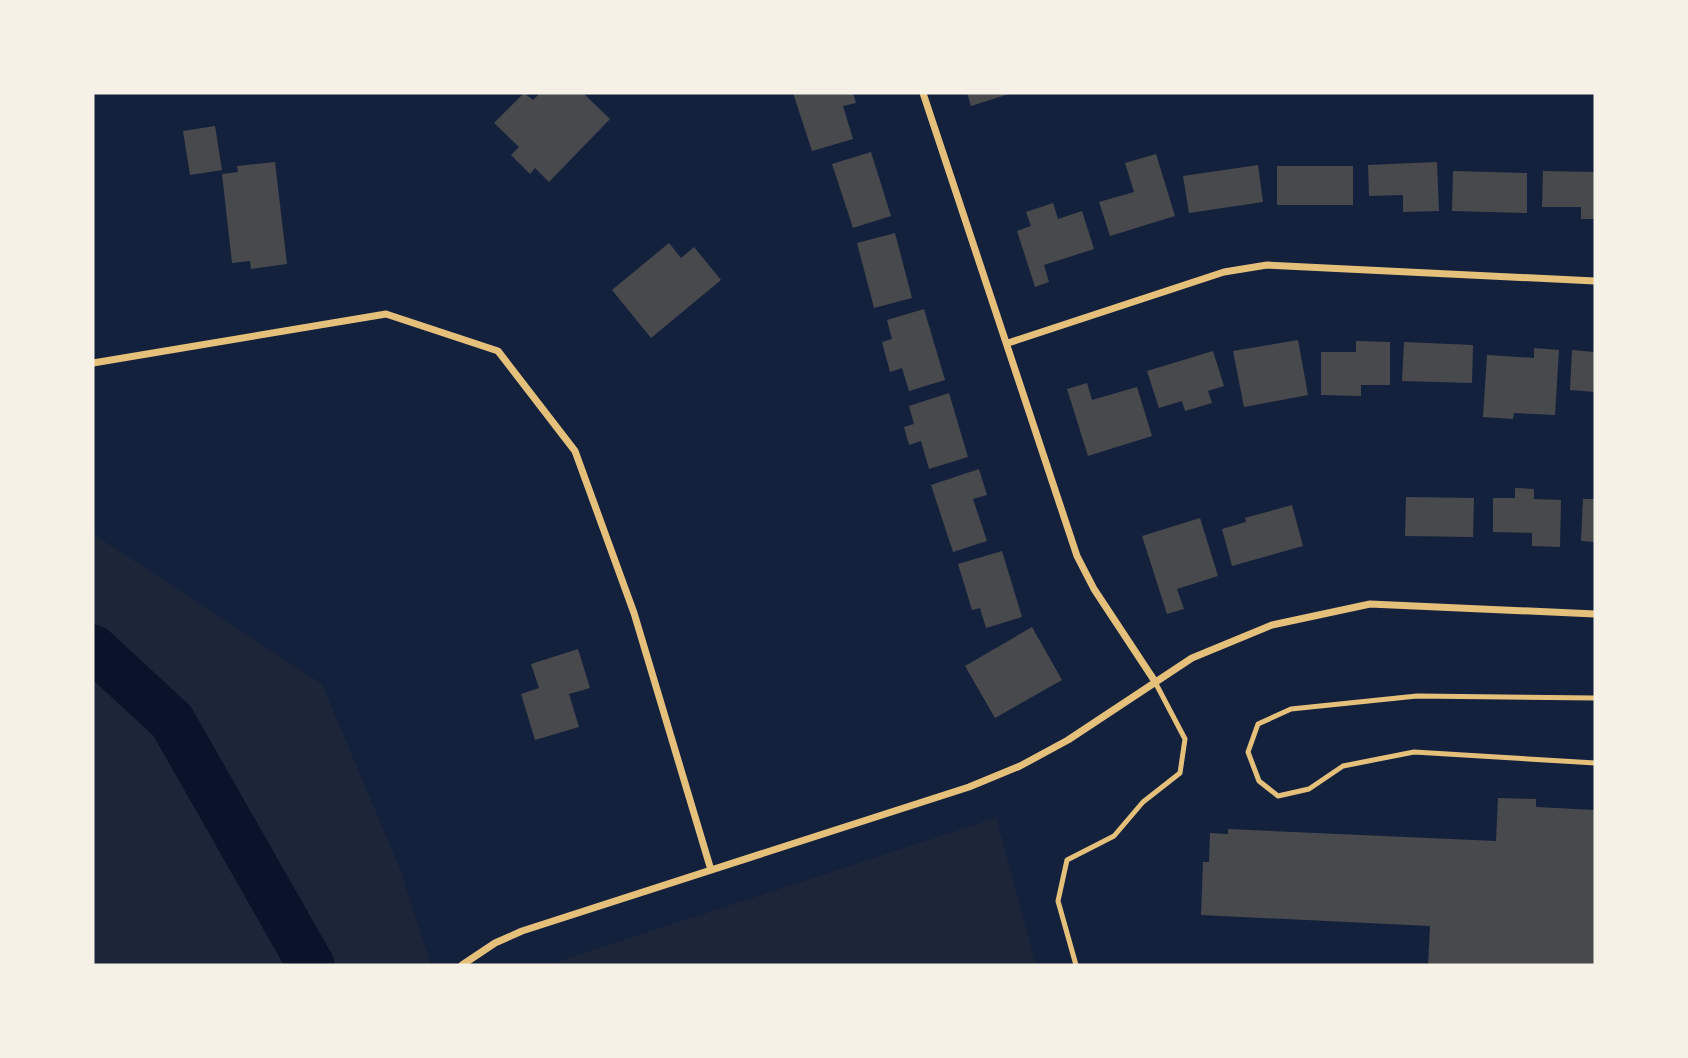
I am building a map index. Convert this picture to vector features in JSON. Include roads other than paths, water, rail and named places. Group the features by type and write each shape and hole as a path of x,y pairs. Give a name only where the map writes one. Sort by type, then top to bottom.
{"street":[{"path":"923,93 1077,556 1094,589 1154,680"},
{"path":"1008,343 1224,272 1267,265 1595,281"},
{"path":"93,363 386,314 498,351 575,451 634,613 711,870"},
{"path":"462,965 495,943 522,931 969,787 1020,766 1068,740 1154,680 1192,658 1236,638 1321,612 1370,604 1595,614"}],"lane":[{"path":"1076,965 1058,901 1067,860 1114,836 1143,802 1180,774 1185,739 1154,680"},
{"path":"1595,698 1417,696 1291,709 1258,724 1248,752 1259,781 1278,796 1309,789 1343,766 1414,752 1595,763"}],"waterway":[{"path":"93,648 172,721 311,965"}]}
